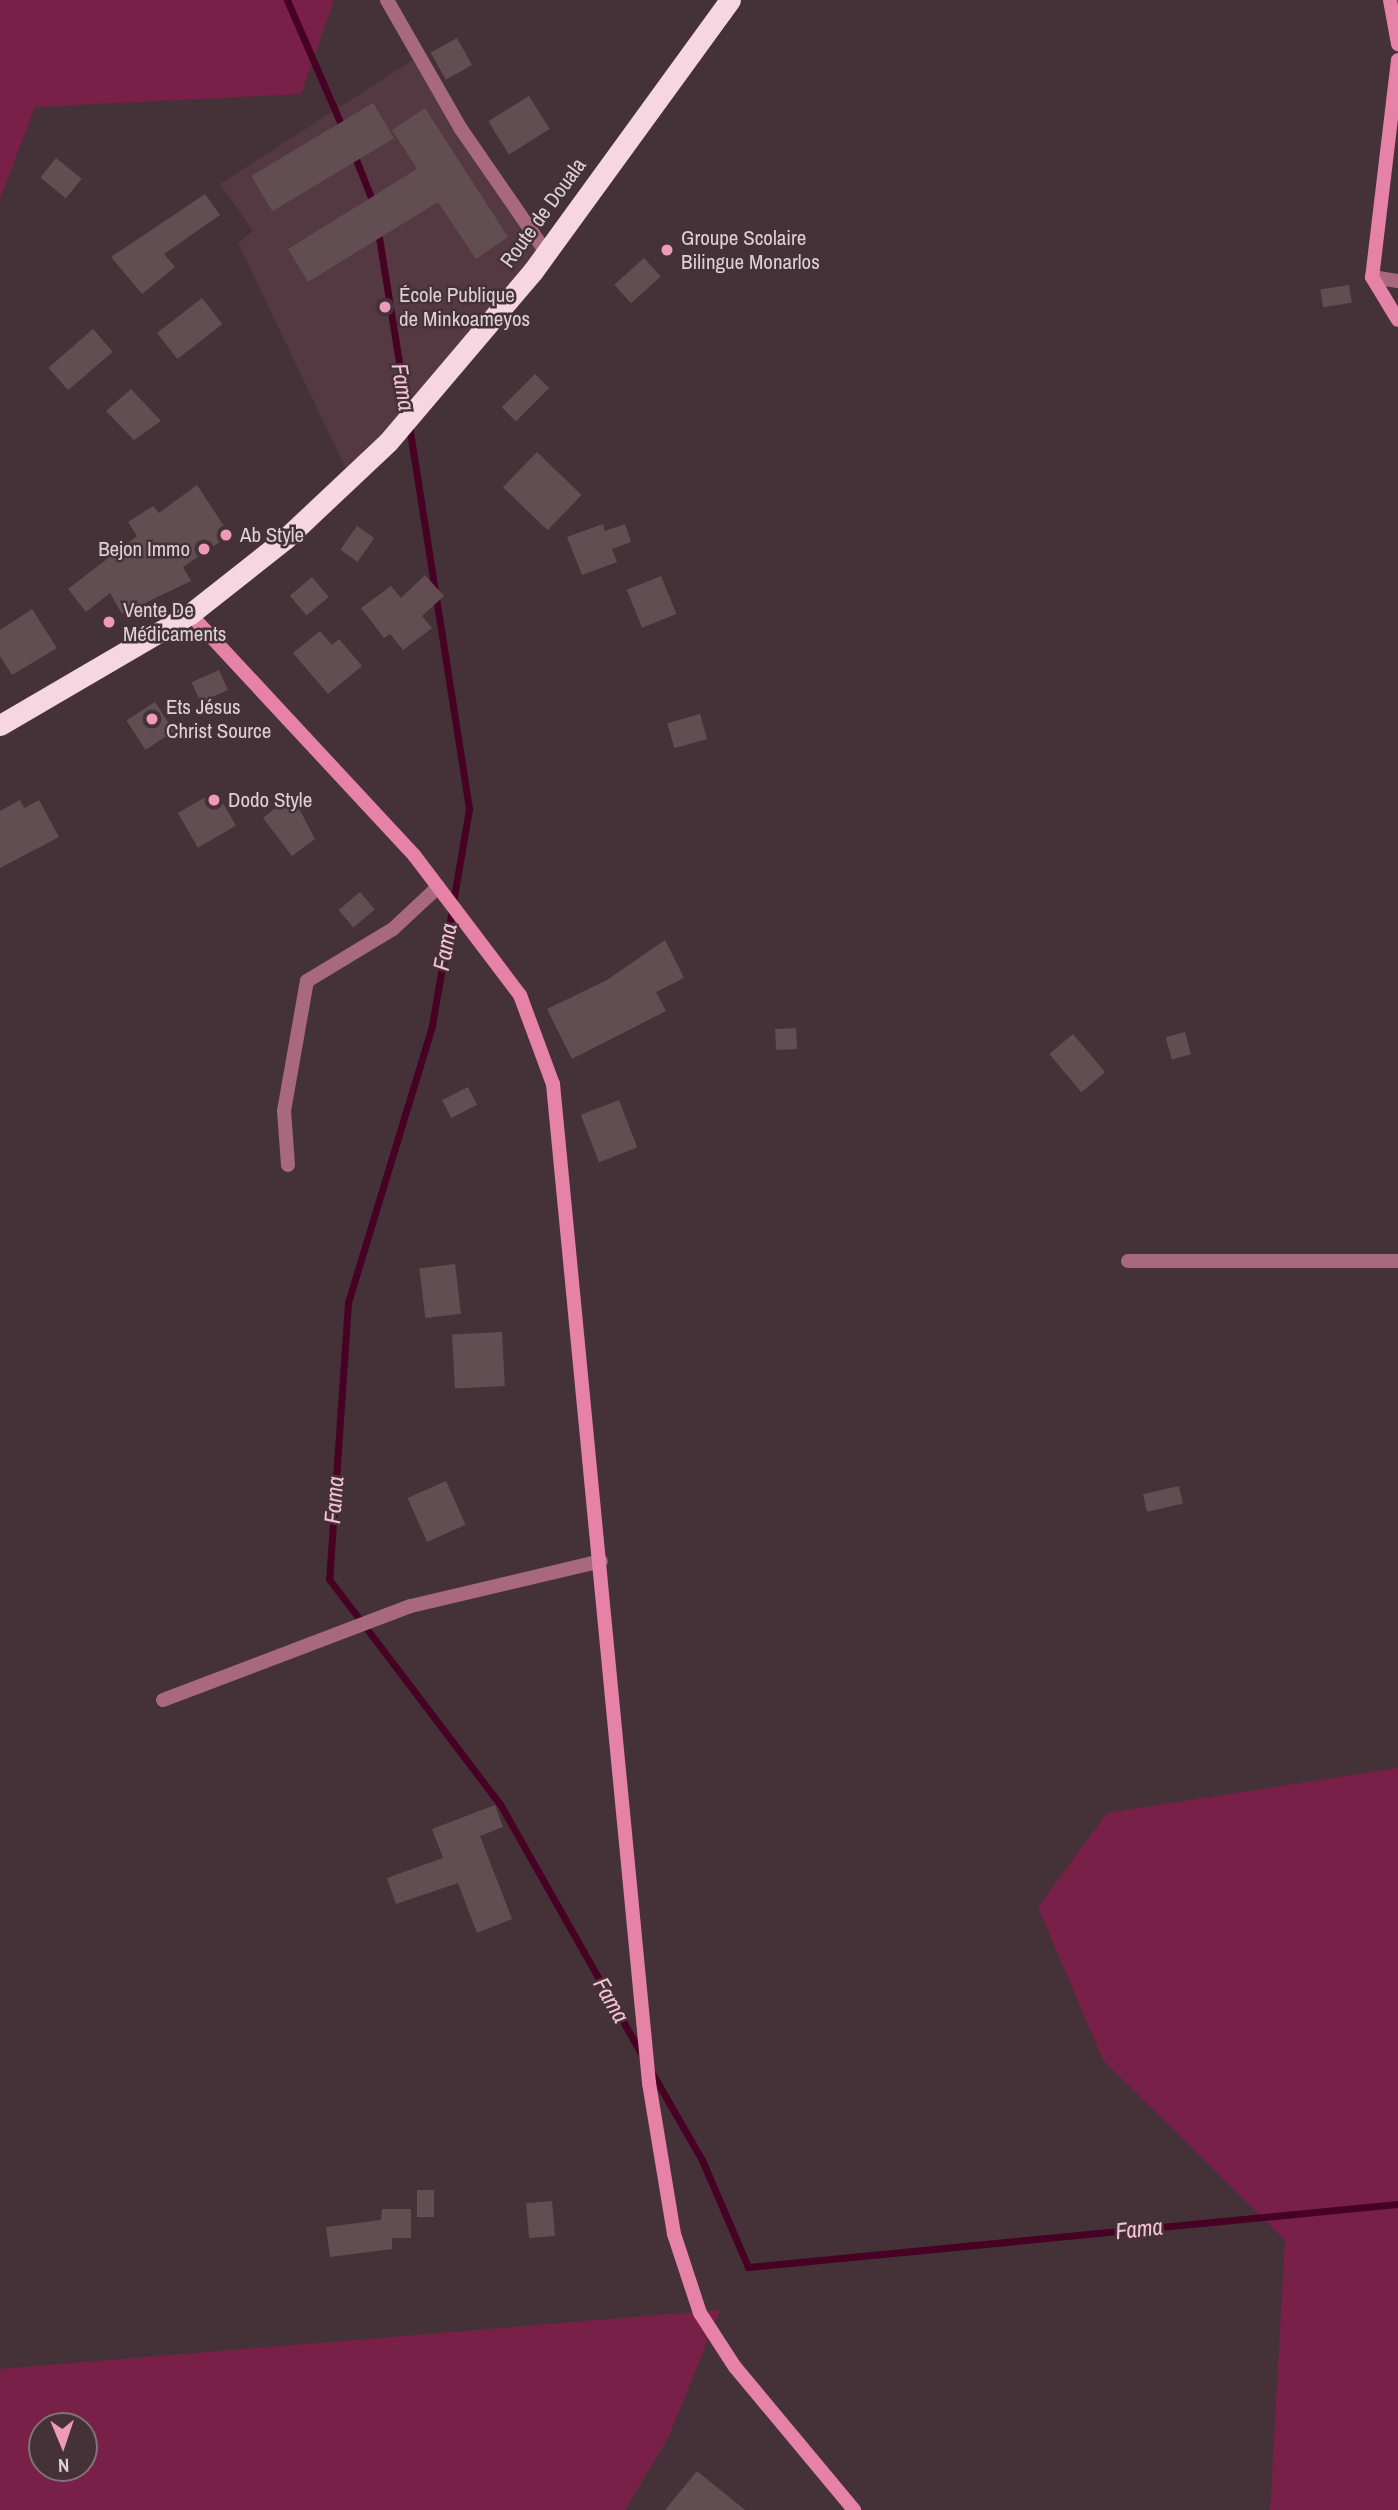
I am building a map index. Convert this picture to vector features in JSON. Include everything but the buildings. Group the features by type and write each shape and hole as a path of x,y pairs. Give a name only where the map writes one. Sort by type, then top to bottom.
{"highway":[{"name":"Route de Douala","path":"0,725 190,614 285,539 388,442 546,252 638,122 730,0"}],"street":[{"path":"387,0 461,129 546,252"},
{"path":"1390,0 1398,44"},
{"path":"1398,60 1372,277 1398,320"},
{"path":"1372,277 1398,281"},
{"path":"190,614 438,887 520,995 553,1084 601,1560 649,2083 674,2234 700,2313 735,2367 854,2510"},
{"path":"288,1165 284,1111 307,981 393,929 438,887"},
{"path":"1128,1261 1398,1261"},
{"path":"163,1700 411,1606 601,1560"}],"shaded area":[{"path":"0,0 334,0 301,94 35,107 0,199"},
{"name":"École Publique de Minkoameyos","path":"413,60 545,248 348,473 238,243 253,231 220,184"},
{"path":"1398,1768 1398,2510 1270,2510 1285,2240 1103,2060 1038,1907 1107,1813"},
{"path":"720,2310 669,2436 625,2510 0,2510 0,2369"}],"waterway":[{"name":"Fama","path":"287,0 344,131"},
{"name":"Fama","path":"353,152 374,205"},
{"name":"Fama","path":"378,231 407,413"},
{"name":"Fama","path":"409,425 469,809 432,1026 348,1303 329,1579 500,1804 643,2057"},
{"name":"Fama","path":"652,2073 702,2160 748,2267 1398,2204"}],"place":[{"name":"Groupe Scolaire Bilingue Monarlos","path":"667,250"},
{"name":"École Publique de Minkoameyos","path":"385,307"},
{"name":"Ab Style","path":"226,535"},
{"name":"Bejon Immo","path":"204,549"},
{"name":"Vente De Médicaments","path":"109,622"},
{"name":"Ets Jésus Christ Source","path":"152,719"},
{"name":"Dodo Style","path":"214,800"}]}
